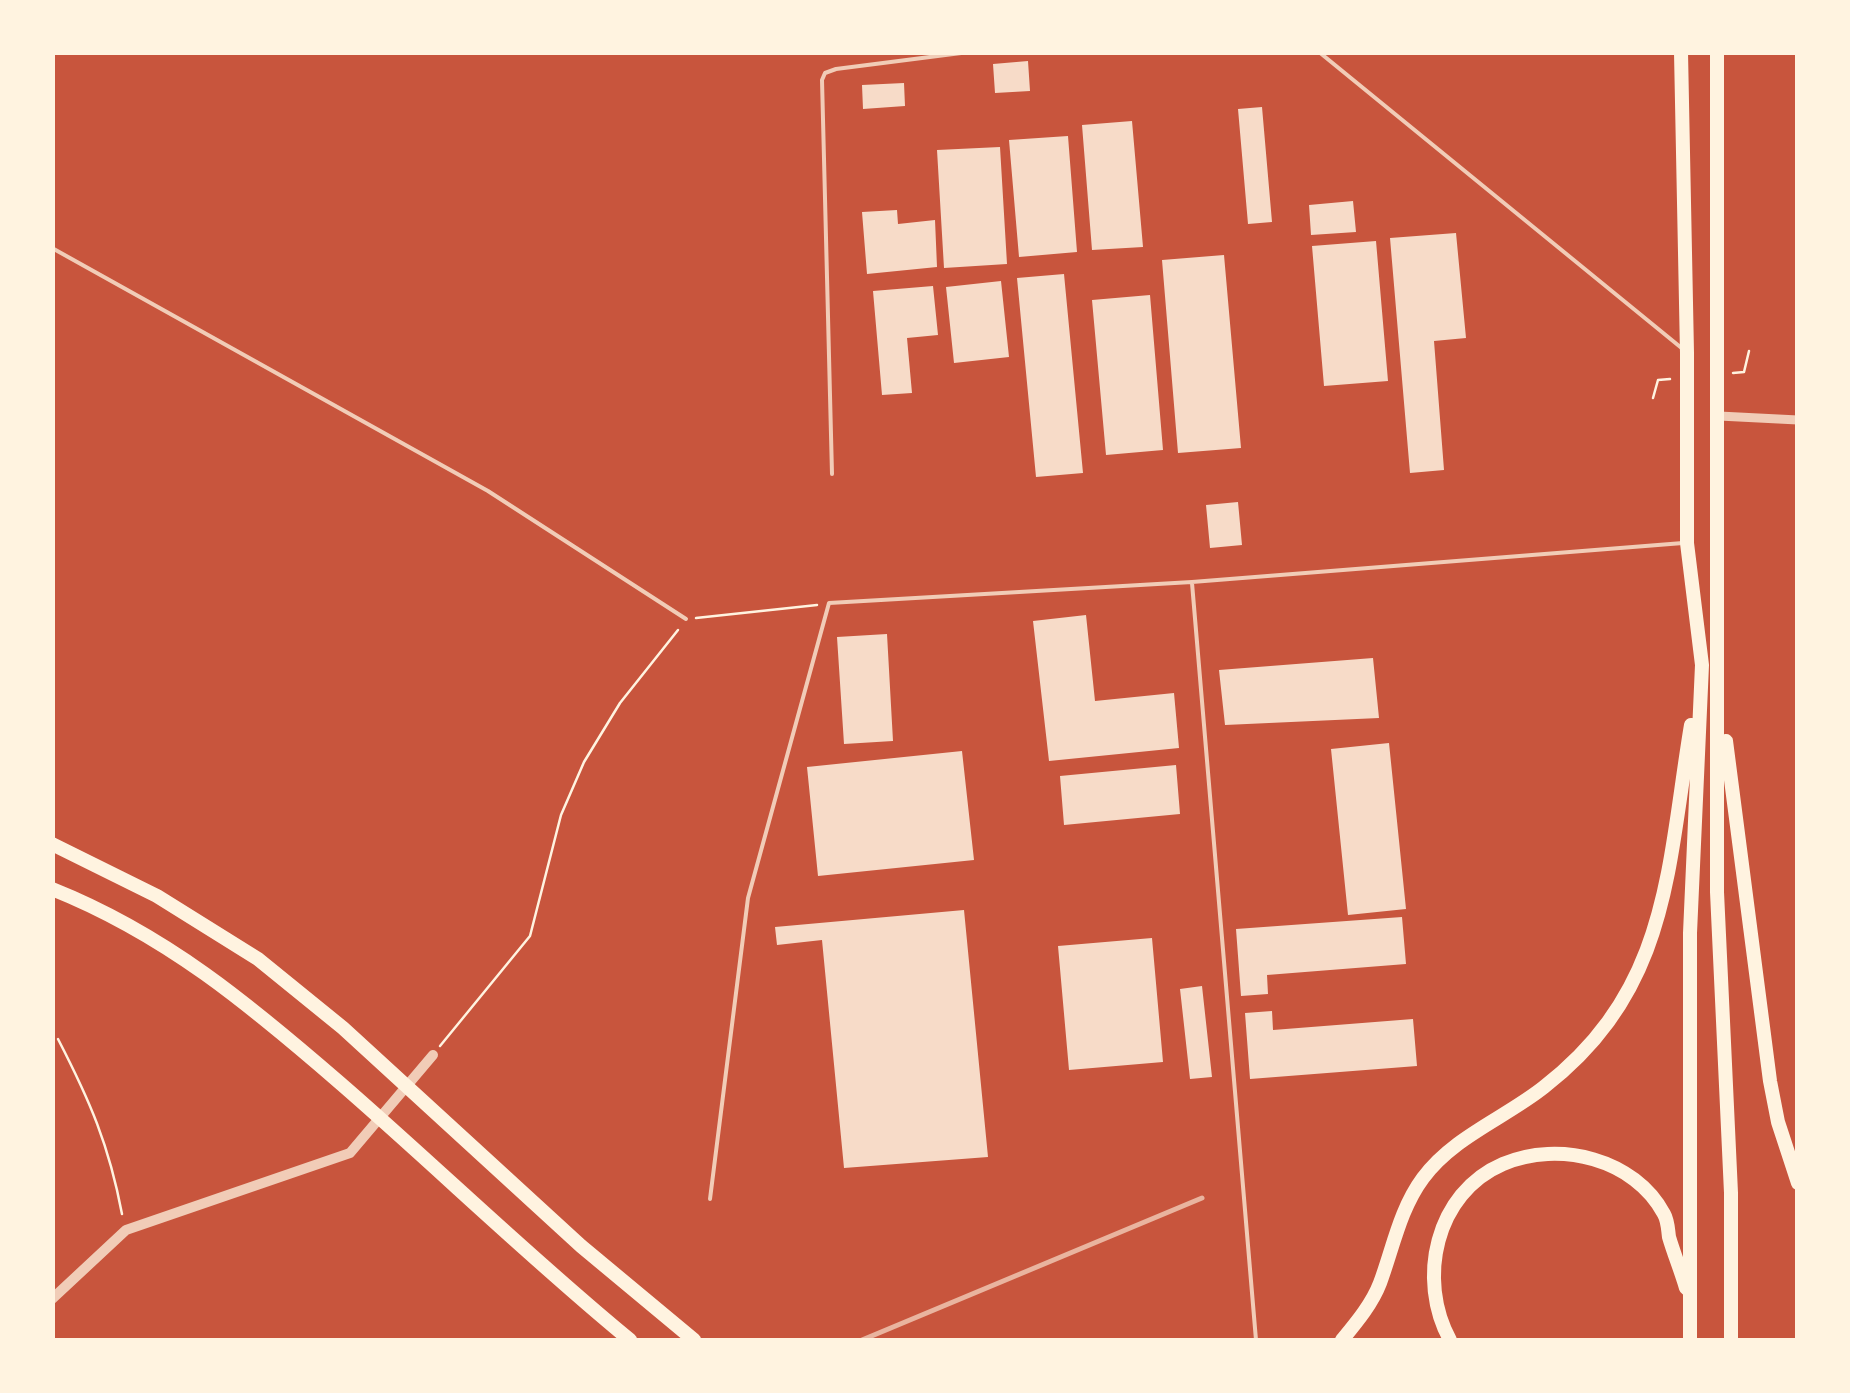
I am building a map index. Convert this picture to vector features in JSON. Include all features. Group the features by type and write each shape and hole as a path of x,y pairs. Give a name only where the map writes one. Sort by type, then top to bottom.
{"highway":[{"path":"1681,52 1687,542 1702,665 1690,933 1690,1340"},
{"path":"1717,52 1717,892 1731,1193 1730,1340"},
{"path":"1342,1340 1378,1288 1401,1220 1422,1180 1441,1158 1544,1088 1582,1053 1610,1022 1634,984 1658,924 1702,665"},
{"path":"1718,683 1770,1081 1782,1137 1798,1183"},
{"path":"52,844 157,896 258,958 343,1028 581,1246 694,1340"},
{"path":"52,889 164,944 233,991 440,1170 545,1271 630,1340"},
{"path":"1450,1340 1436,1308 1433,1269 1435,1243 1442,1225 1470,1186 1502,1164 1530,1157 1566,1154 1600,1159 1636,1181 1665,1215 1691,1301"}],"street":[{"path":"1719,416 1798,420"},
{"path":"52,1299 126,1230 350,1153 433,1054"}],"lane":[{"path":"832,474 822,80 836,69 969,52"},
{"path":"1319,52 1687,353"},
{"path":"52,248 488,491 686,619"},
{"path":"710,1199 748,898 829,603 1192,582 1687,542"},
{"path":"1192,582 1256,1340"}],"path":[{"path":"433,1054 530,936 561,815 584,762 620,703 686,619 829,603"},
{"path":"58,1039 89,1098 112,1161 126,1230"}],"building":[{"path":"1028,61 1030,91 995,93 993,64"},
{"path":"904,83 905,106 863,109 862,85"},
{"path":"1262,107 1272,222 1248,224 1238,109"},
{"path":"1132,121 1143,247 1092,250 1082,125"},
{"path":"1068,136 1077,252 1019,257 1009,140"},
{"path":"1000,147 1007,264 944,268 937,150"},
{"path":"1353,201 1356,232 1311,235 1309,205"},
{"path":"897,210 898,224 935,220 937,267 867,274 862,212"},
{"path":"1456,233 1466,338 1434,341 1444,470 1410,473 1390,238"},
{"path":"1376,241 1388,381 1324,386 1312,246"},
{"path":"1224,255 1241,448 1178,453 1162,260"},
{"path":"1064,274 1083,473 1036,477 1017,278"},
{"path":"1001,281 1009,357 954,363 946,287"},
{"path":"933,286 938,335 907,338 912,393 882,395 873,291"},
{"path":"1150,295 1163,450 1106,455 1092,300"},
{"path":"1238,502 1242,545 1210,548 1206,505"},
{"path":"1086,615 1095,701 1174,693 1179,748 1049,761 1033,621"},
{"path":"887,634 893,741 844,744 837,637"},
{"path":"1373,658 1379,718 1225,725 1219,670"},
{"path":"1389,743 1406,909 1348,915 1331,749"},
{"path":"962,751 974,860 818,876 807,767"},
{"path":"1176,765 1180,814 1064,825 1060,776"},
{"path":"964,910 988,1157 844,1168 822,940 777,945 775,927"},
{"path":"1402,917 1406,964 1267,975 1268,994 1241,996 1236,929"},
{"path":"1152,938 1163,1062 1069,1070 1058,946"},
{"path":"1202,986 1212,1077 1190,1079 1180,989"},
{"path":"1272,1011 1273,1030 1413,1019 1417,1066 1250,1079 1245,1013"}],"railway":[{"path":"862,1340 1202,1198"}]}
